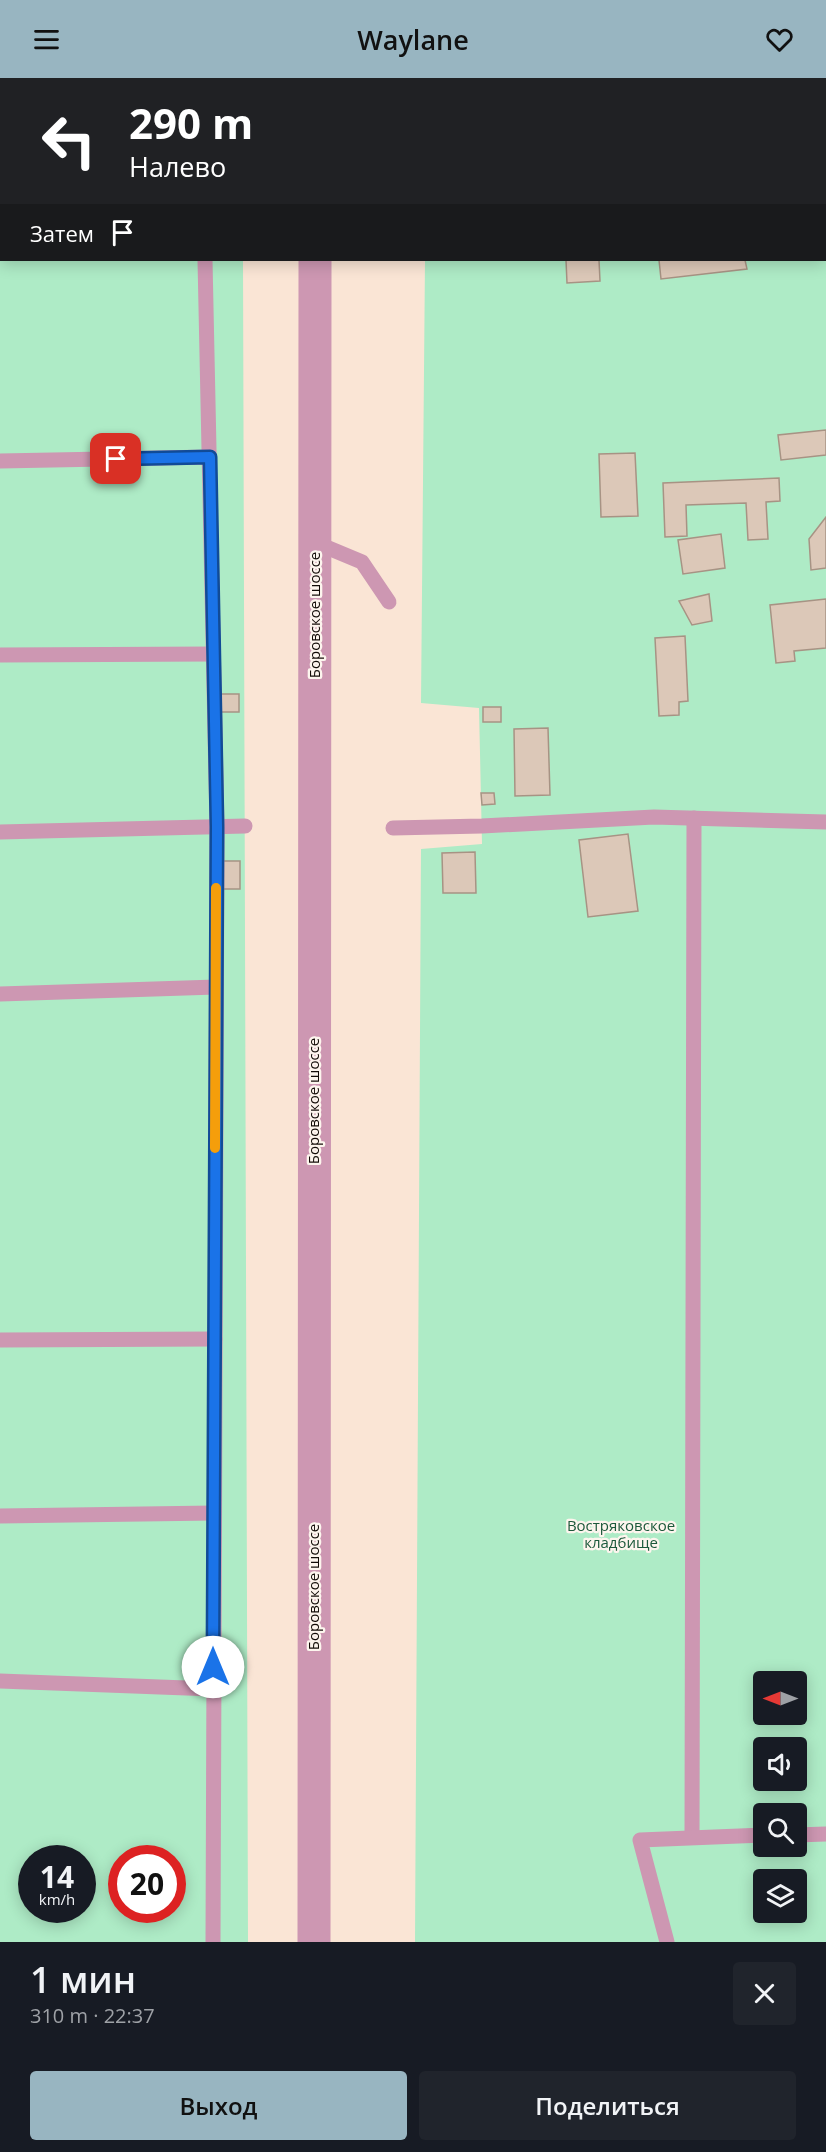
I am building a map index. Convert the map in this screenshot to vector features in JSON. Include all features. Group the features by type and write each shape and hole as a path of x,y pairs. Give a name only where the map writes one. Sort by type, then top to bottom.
{"street":[{"name":"Боровское шоссе","path":"314,1942 315,261"}],"lane":[{"path":"206,261 217,827 213,1942"},
{"path":"0,461 210,457"},
{"path":"314,542 362,562 389,602"},
{"path":"0,655 213,654"},
{"path":"393,828 654,817 826,822"},
{"path":"692,1837 694,818"},
{"path":"0,832 245,826"},
{"path":"0,994 216,987"},
{"path":"0,1340 215,1339"},
{"path":"0,1516 214,1513"},
{"path":"0,1681 213,1689"},
{"path":"807,1834 826,1834"},
{"path":"667,1942 640,1840 753,1835"}],"green space":[{"path":"0,261 243,261 248,1942 0,1942"},
{"name":"Востряковское кладбище","path":"425,261 826,261 826,1942 415,1942 421,849 482,844 479,708 421,703"}],"building":[{"path":"566,261 599,261 600,281 567,283"},
{"path":"659,261 745,261 747,269 661,279"},
{"path":"826,430 826,455 781,460 778,435"},
{"path":"635,453 638,516 601,517 599,454"},
{"path":"779,478 780,501 766,502 768,539 748,540 746,503 686,505 687,536 665,537 663,483"},
{"path":"826,517 826,568 811,570 809,539"},
{"path":"721,534 725,568 683,574 678,540"},
{"path":"709,594 712,621 692,625 679,601"},
{"path":"826,599 826,648 794,651 795,661 776,663 770,605"},
{"path":"685,636 688,701 679,702 679,715 659,716 655,638"},
{"path":"221,694 239,694 239,712 221,712"},
{"path":"483,707 501,707 501,722 483,722"},
{"path":"548,728 550,795 515,796 514,729"},
{"path":"481,793 494,793 495,804 482,805"},
{"path":"628,834 638,911 588,917 579,840"},
{"path":"475,852 476,893 443,893 442,853"},
{"path":"216,861 240,861 240,889 216,889"}],"slow traffic":[{"path":"215,1148 216,888"}],"route":[{"path":"116,459 210,457 217,827 213,1667"}]}
